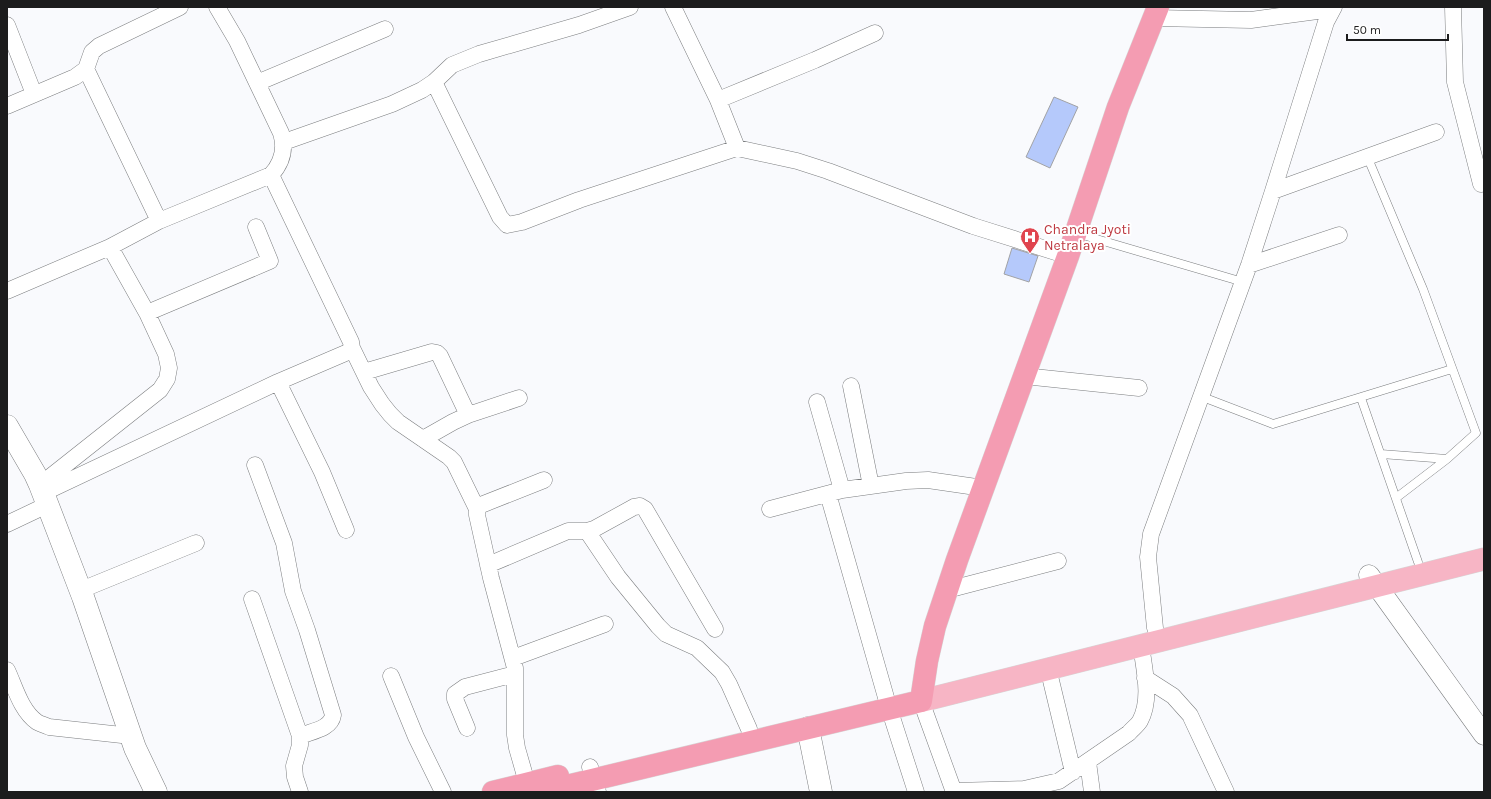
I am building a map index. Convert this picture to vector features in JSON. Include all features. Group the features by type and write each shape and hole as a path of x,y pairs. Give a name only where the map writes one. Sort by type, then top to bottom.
{"highway":[{"path":"594,780 749,729 922,694 927,661 935,626 957,560 1068,256 1118,107 1156,13"},
{"path":"494,792 594,780 808,728 887,702"}],"main road":[{"path":"7,426 35,474 81,590 135,748 156,792"},
{"path":"922,694 1048,668 1141,645 1372,580 1418,562 1484,546"},
{"path":"922,694 1155,628 1372,580 1484,559"},
{"path":"808,728 821,792"}],"street":[{"path":"159,221 86,69 88,58 92,52 100,46 180,7"},
{"path":"7,291 110,247 159,221 271,175 277,168 282,159 284,142 281,133 237,41 218,7"},
{"path":"284,142 392,104 422,90 434,82 452,65 479,54 579,25 630,7"},
{"path":"673,7 718,100 737,148"},
{"path":"1453,7 1456,82 1481,184"},
{"path":"1156,13 1251,20 1311,10 1333,8"},
{"path":"1155,628 1148,557 1150,534 1249,265 1326,22 1333,8"},
{"path":"7,25 34,94"},
{"path":"257,83 385,29"},
{"path":"718,100 815,60 875,33"},
{"path":"7,106 75,77 86,69"},
{"path":"434,82 500,217 507,225 522,222 579,200 737,148 797,161 828,171 973,226 1068,256"},
{"path":"1273,191 1436,132"},
{"path":"271,175 351,342 352,348 382,404 398,422 424,439 454,462 477,509 488,565 513,658 515,674 515,735 517,748 535,788"},
{"path":"147,313 270,261 256,227"},
{"path":"1249,265 1339,235"},
{"path":"7,524 160,390 167,379 169,368 166,354 147,313 110,247"},
{"path":"43,494 278,382 348,352 352,348"},
{"path":"364,372 432,352 437,353 440,356 468,415"},
{"path":"1024,376 1139,388"},
{"path":"278,382 322,472 346,530"},
{"path":"851,386 871,486"},
{"path":"424,439 468,415 519,398"},
{"path":"817,402 834,492 887,702 916,792"},
{"path":"255,465 284,543 293,591 307,630 333,715 332,720 328,725 300,736"},
{"path":"477,509 481,505 544,480"},
{"path":"770,509 834,492 906,481 928,480 984,488"},
{"path":"488,565 568,531 587,531 634,507 640,506 645,509 715,629"},
{"path":"587,531 618,577 658,626 666,634 697,648 722,672 749,729"},
{"path":"81,590 196,543"},
{"path":"947,590 1058,561"},
{"path":"1372,580 1484,735"},
{"path":"252,599 300,736 300,746 294,766 295,778 300,792"},
{"path":"513,658 606,624"},
{"path":"922,694 954,792 1024,789 1059,781 1129,733 1139,723 1143,712 1146,689 1141,645"},
{"path":"1048,668 1073,772"},
{"path":"7,670 23,704 30,716 37,722 48,727 131,736"},
{"path":"467,728 455,699 455,694 465,687 515,674"},
{"path":"391,676 416,737 443,792"},
{"path":"1145,678 1173,696 1190,715 1226,792"},
{"path":"1088,762 1092,792"}],"lane":[{"path":"1367,156 1422,289 1476,432 1447,459 1396,498"},
{"path":"1076,232 1243,282"},
{"path":"1200,396 1273,424 1361,398 1452,368"},
{"path":"1361,398 1418,562"},
{"path":"1381,454 1447,459"}],"building":[{"path":"1054,97 1078,107 1050,168 1026,157"},
{"path":"1012,248 1038,256 1029,282 1004,274"}],"place":[{"name":"Chandra Jyoti Netralaya","path":"1030,254"}]}
